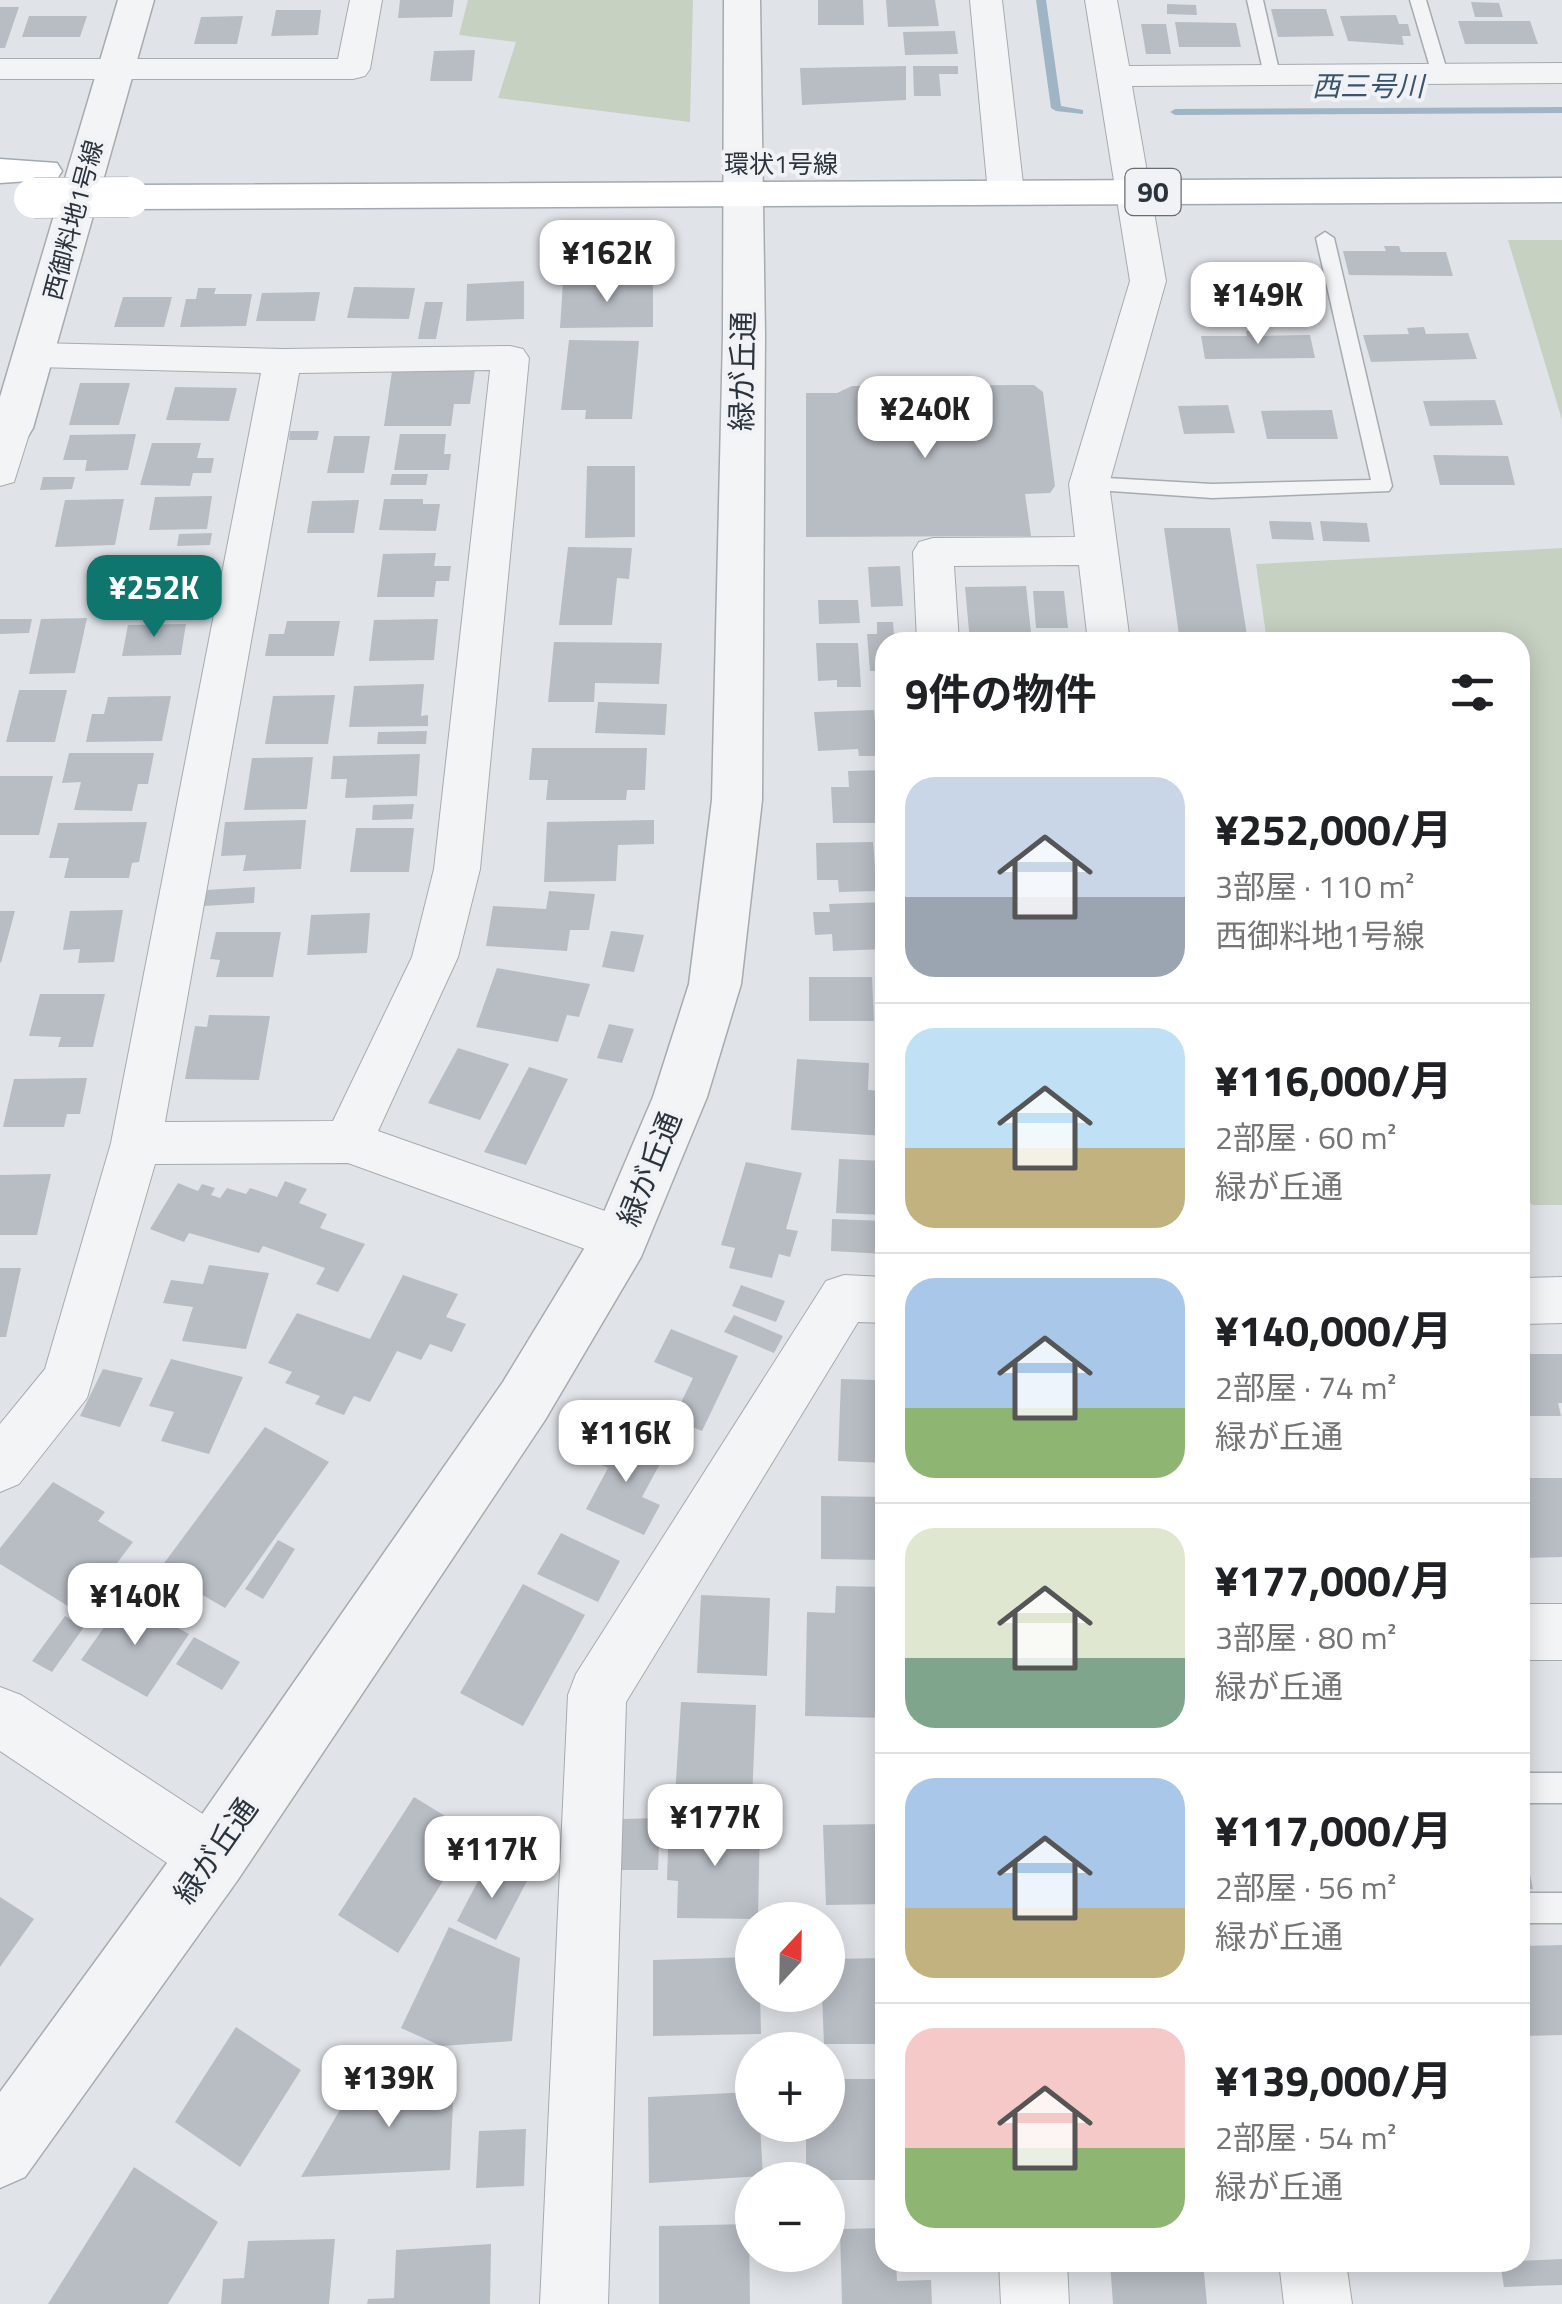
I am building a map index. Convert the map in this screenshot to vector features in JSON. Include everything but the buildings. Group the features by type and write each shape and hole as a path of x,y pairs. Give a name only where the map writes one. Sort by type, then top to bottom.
{"main road":[{"name":"環状1号線","path":"0,171 26,189 132,184 1131,177 1562,158"},
{"name":"環状1号線","path":"1131,177 1562,190"}],"street":[{"name":"西御料地1号線","path":"6,429 36,355 136,0"},
{"path":"0,69 354,69 366,0"},
{"name":"緑が丘通","path":"0,2152 213,1857 524,1401 622,1239 680,1097 714,984 737,800 744,179 742,0"},
{"path":"986,0 1005,178"},
{"path":"1101,0 1148,281 1089,484 1108,632"},
{"path":"1114,76 1562,73"},
{"path":"36,355 282,361 510,358 457,869 435,957 348,1142"},
{"path":"0,1466 68,1380 136,1143 282,361"},
{"path":"0,472 6,429"},
{"path":"937,632 933,552 1098,551"},
{"path":"136,1143 348,1142 622,1239"},
{"path":"574,2304 597,1695 844,1298 875,1300"},
{"path":"1530,1301 1562,1300"},
{"path":"1530,1632 1562,1632"},
{"path":"0,1716 213,1857"},
{"path":"1034,2272 1036,2304"},
{"path":"1313,2272 1318,2304"}],"lane":[{"path":"1255,0 1272,75"},
{"path":"1418,0 1440,74"},
{"path":"1089,484 1212,491 1382,486 1325,238"},
{"path":"1530,1788 1562,1788"},
{"path":"1530,1908 1562,1908"}],"green space":[{"path":"468,0 693,0 690,122 498,98 516,42 459,35"},
{"path":"1508,240 1562,240 1562,420"},
{"path":"1562,548 1562,1205 1530,1203 1530,632 1266,632 1256,564"}],"waterway":[{"name":"西三号川","path":"1041,0 1056,108 1079,112"},
{"name":"西三号川","path":"1175,112 1562,110"}]}
